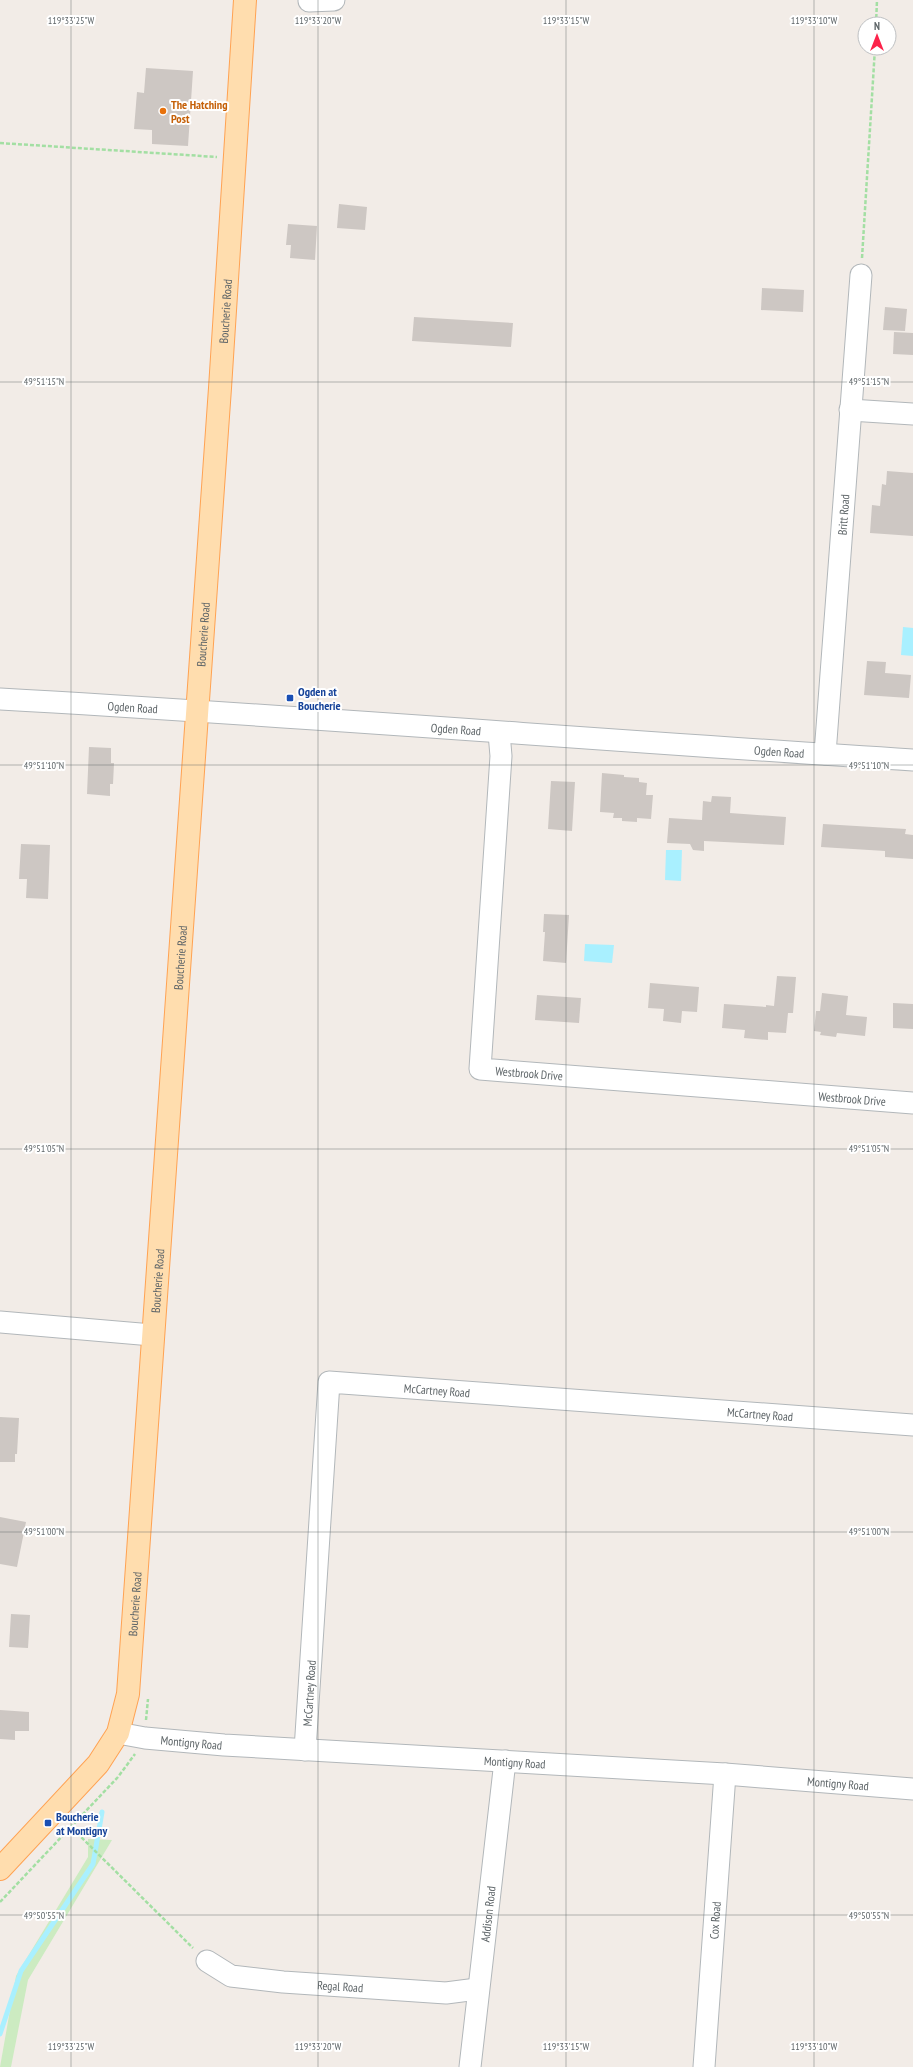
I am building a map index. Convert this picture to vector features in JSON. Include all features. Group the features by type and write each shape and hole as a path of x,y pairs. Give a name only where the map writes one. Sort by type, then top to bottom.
{"main road":[{"name":"Boucherie Road","path":"0,1869 98,1764 118,1733 124,1715 130,1675 152,1335 245,0"}],"street":[{"path":"309,0 334,0"},
{"name":"Britt Road","path":"825,754 861,275"},
{"path":"850,410 913,414"},
{"name":"Ogden Road","path":"0,698 196,710 499,733 913,760"},
{"name":"Westbrook Drive","path":"499,733 501,756 480,1069 913,1102"},
{"path":"0,1322 152,1335"},
{"name":"McCartney Road","path":"305,1750 329,1382 913,1425"},
{"name":"Montigny Road","path":"118,1733 145,1738 184,1742 725,1774 913,1789"},
{"name":"Addison Road","path":"470,2067 477,1989 487,1926 497,1812 504,1761"},
{"name":"Cox Road","path":"704,2067 725,1774"},
{"name":"Regal Road","path":"207,1961 231,1976 283,1982 446,1993 477,1989"}],"path":[{"path":"876,16 877,0"},
{"path":"861,275 875,56"},
{"path":"0,144 235,158"},
{"path":"40,1827 78,1834 207,1961"}],"green space":[{"path":"88,1839 112,1840 28,1980 11,2067 0,2067 16,1976 88,1857"}],"water":[{"path":"903,627 913,628 913,656 901,655"},
{"path":"666,850 682,850 681,881 665,880"},
{"path":"585,944 614,945 612,963 584,961"}],"building":[{"name":"The Hatching Post","path":"146,68 193,71 188,146 152,144 152,130 134,129 137,92 144,93"},
{"path":"339,204 367,207 365,230 337,228"},
{"path":"288,224 317,226 315,260 290,258 291,245 286,245"},
{"path":"762,288 804,290 803,312 761,310"},
{"path":"885,307 907,309 905,331 883,330"},
{"path":"414,317 513,323 511,347 412,341"},
{"path":"894,332 913,333 913,355 893,354"},
{"path":"887,471 913,473 913,536 870,533 872,505 880,506 882,484 886,485"},
{"path":"867,661 886,662 885,673 911,675 909,698 864,695"},
{"path":"89,747 111,748 111,763 114,763 113,784 110,784 110,796 87,794"},
{"path":"602,773 639,778 639,782 647,783 646,795 653,795 651,819 637,818 637,822 622,821 622,818 613,818 614,813 600,812"},
{"path":"551,781 575,782 572,831 548,829"},
{"path":"712,796 731,797 730,813 786,817 784,845 704,841 704,851 693,850 690,844 667,843 669,818 702,820 703,801 711,802"},
{"path":"823,824 906,829 905,834 913,835 913,859 885,857 885,851 821,847"},
{"path":"21,844 50,845 48,899 26,898 27,879 19,879"},
{"path":"544,914 569,915 566,963 543,961 545,932 543,932"},
{"path":"777,976 796,977 793,1013 788,1013 786,1033 768,1032 768,1040 744,1038 745,1030 722,1028 724,1004 766,1007 766,1005 774,1006"},
{"path":"650,983 699,987 697,1012 682,1011 681,1023 663,1021 664,1009 648,1008"},
{"path":"822,993 848,996 846,1015 867,1017 865,1036 837,1033 836,1037 820,1035 821,1032 814,1031 816,1011 820,1011"},
{"path":"537,995 581,998 579,1023 535,1020"},
{"path":"893,1003 913,1004 913,1029 893,1028"},
{"path":"0,1417 19,1418 17,1454 15,1454 15,1462 0,1462"},
{"path":"0,1517 26,1522 17,1567 0,1564"},
{"path":"11,1614 30,1615 28,1648 9,1647"},
{"path":"0,1710 29,1712 29,1731 15,1731 15,1740 0,1739"}],"waterway":[{"path":"0,2034 21,1971 93,1864 102,1812"}],"place":[{"name":"The Hatching Post","path":"163,111"},
{"name":"Ogden at Boucherie","path":"290,698"},
{"name":"Boucherie at Montigny","path":"48,1823"}]}
